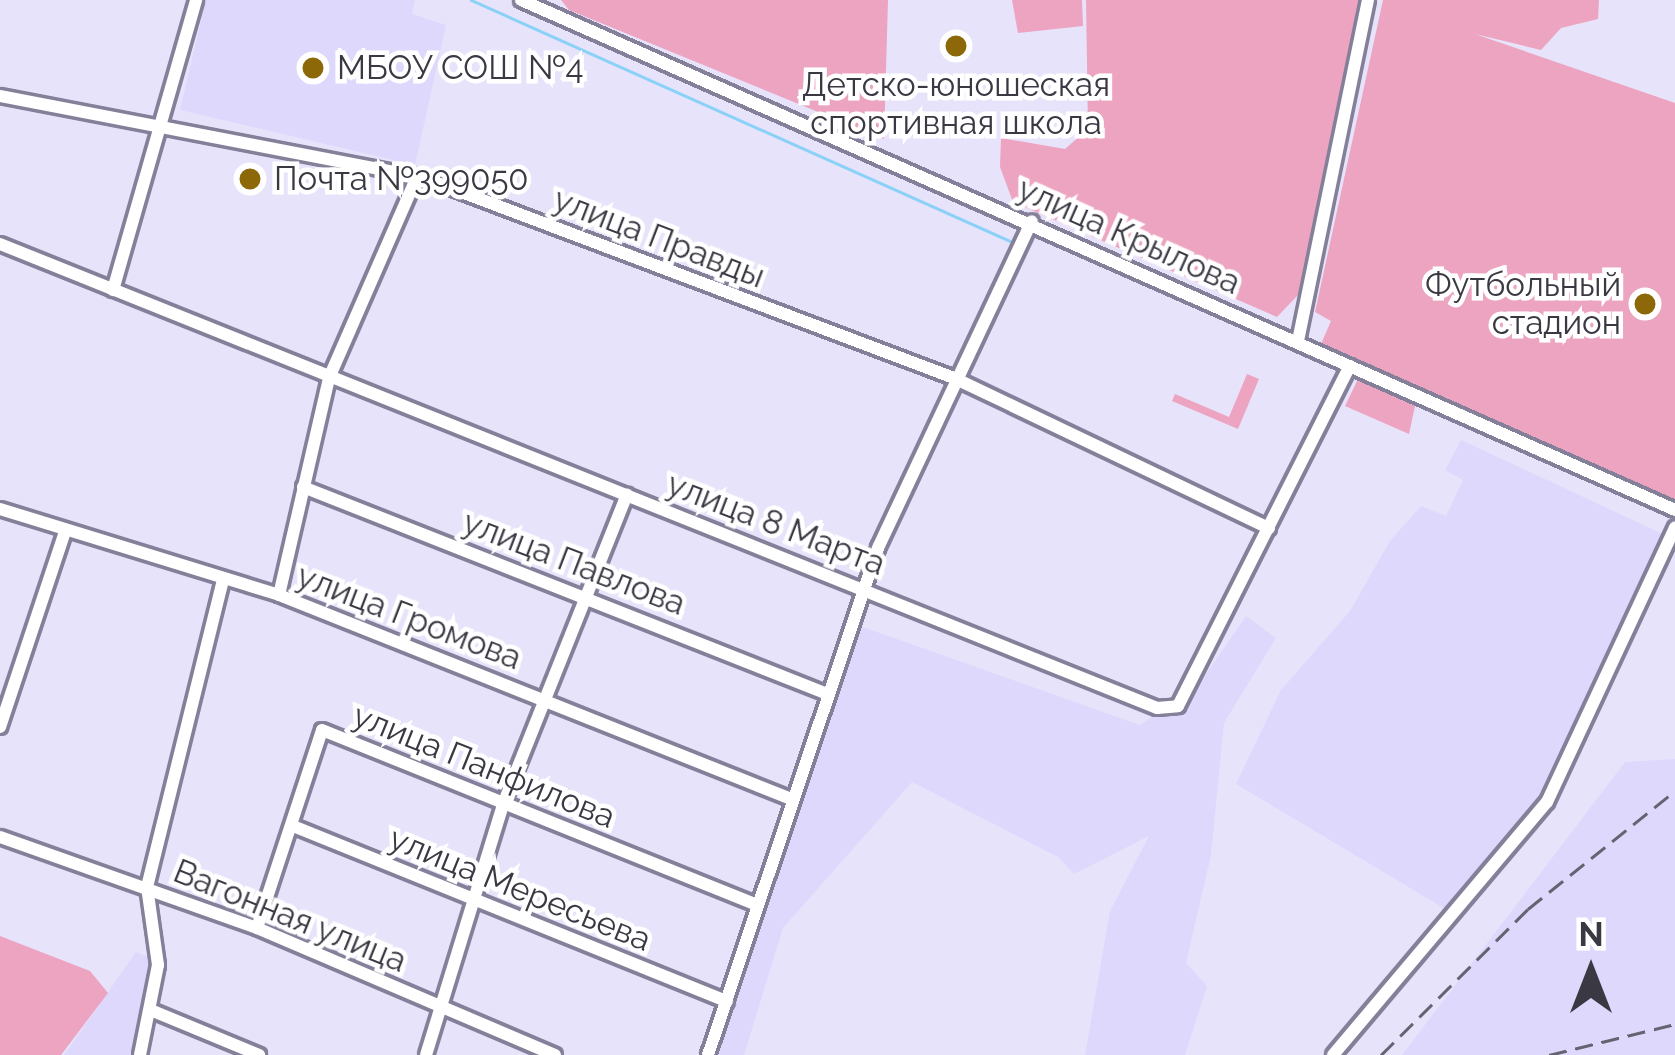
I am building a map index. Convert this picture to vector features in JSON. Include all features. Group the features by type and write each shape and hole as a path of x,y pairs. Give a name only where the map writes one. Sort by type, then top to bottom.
{"street":[{"path":"112,290 163,128 196,0"},
{"name":"улица Крылова","path":"521,0 1032,221 1675,510"},
{"path":"548,0 559,16"},
{"path":"1298,341 1368,0"},
{"name":"улица Правды","path":"0,95 416,179 954,378 1269,528"},
{"path":"279,595 329,378 416,179"},
{"path":"708,1055 754,904 864,586 954,378 1032,221"},
{"name":"улица 8 Марта","path":"0,244 1169,709 1178,706 1350,366"},
{"name":"улица Павлова","path":"303,487 825,693"},
{"path":"426,1055 504,802 627,495"},
{"name":"улица Громова","path":"0,509 64,535 279,595 790,799"},
{"path":"1333,1055 1547,802 1675,527"},
{"path":"0,727 64,535"},
{"path":"140,1055 153,1011 158,965 148,886 223,580"},
{"name":"улица Панфилова","path":"257,928 322,730 754,904"},
{"name":"улица Мересьева","path":"292,826 727,1001"},
{"name":"Вагонная улица","path":"0,837 257,928 556,1055"},
{"path":"153,1011 259,1055"}],"shaded area":[{"name":"МБОУ СОШ №4","path":"206,0 415,0 412,14 446,25 415,165 180,110"},
{"path":"561,0 888,0 884,139 569,10"},
{"path":"1012,0 1082,0 1083,26 1018,33"},
{"path":"1086,0 1361,0 1298,295 1277,317 1013,202 1000,167 1001,138 1065,149 1088,129"},
{"path":"1383,0 1599,0 1598,19 1561,28 1541,50 1475,34 1675,103 1675,501 1321,344 1331,321 1315,312"},
{"path":"1247,374 1259,379 1238,429 1172,401 1175,394 1229,417"},
{"path":"1358,379 1415,406 1409,434 1345,406"},
{"path":"1461,440 1665,535 1555,779 1457,916 1236,784 1281,690 1350,611 1390,541 1421,506 1446,516 1463,480 1445,470"},
{"path":"1246,616 1276,638 1224,723 1211,855 1186,963 1207,986 1185,1055 1085,1055 1110,911 1149,836 1074,874 1058,857 912,782 783,928 744,1055 717,1055 778,849 860,626 1140,725 1170,705 1182,709"},
{"path":"1675,759 1675,1055 1402,1055 1625,762"},
{"path":"0,936 90,971 108,993 61,1055 0,1055"},
{"path":"136,952 153,959 132,1055 64,1055"}],"waterway":[{"path":"471,0 1010,241"}],"railway":[{"path":"1381,1055 1528,909 1675,791"},
{"path":"1549,1055 1675,1024"}],"place":[{"name":"Детско-юношеская спортивная школа","path":"956,46"},
{"name":"МБОУ СОШ №4","path":"313,68"},
{"name":"Почта №399050","path":"250,179"},
{"name":"Футбольный стадион","path":"1645,304"}]}
